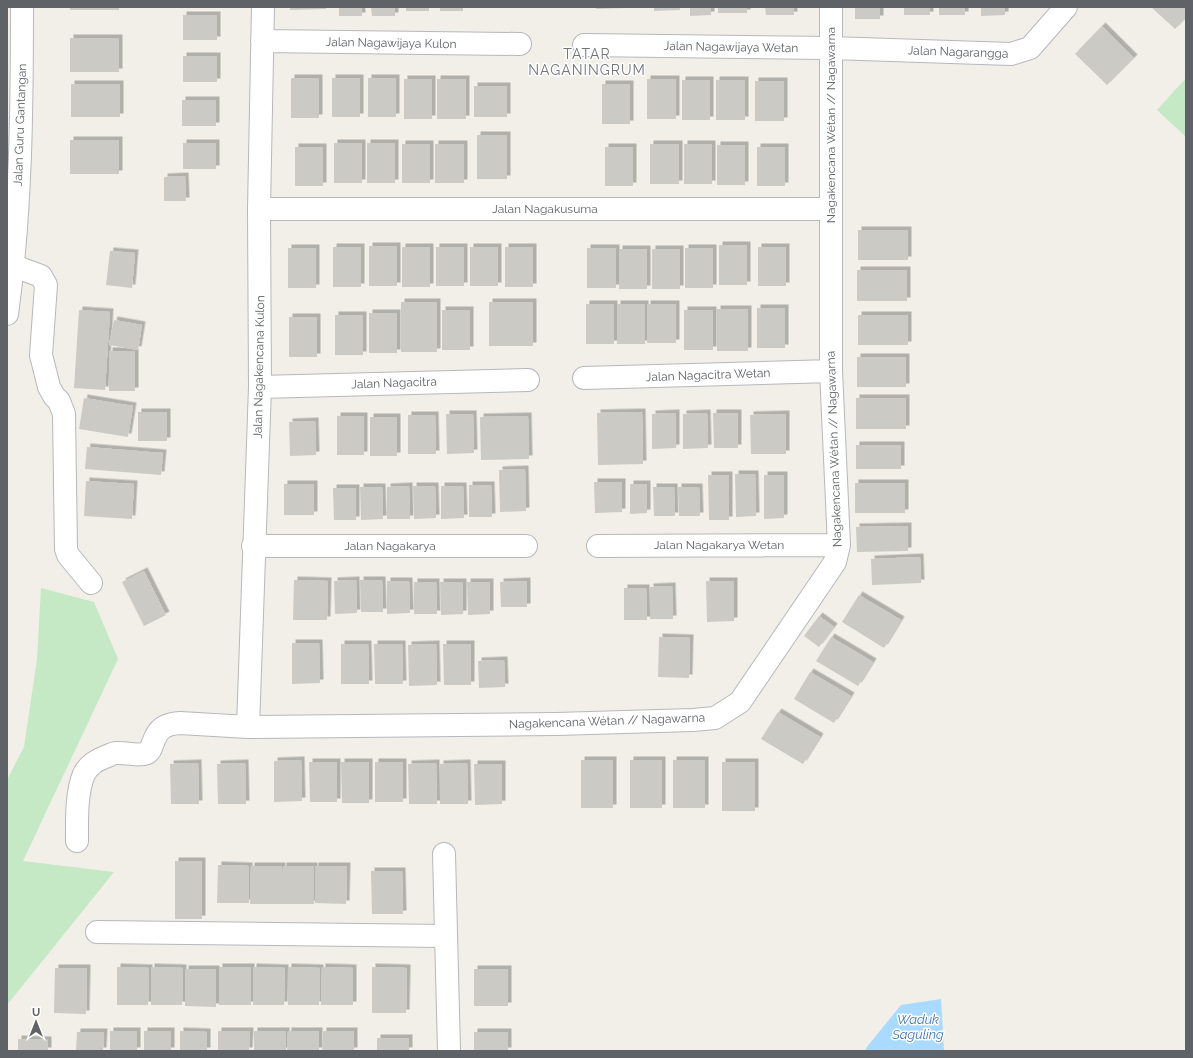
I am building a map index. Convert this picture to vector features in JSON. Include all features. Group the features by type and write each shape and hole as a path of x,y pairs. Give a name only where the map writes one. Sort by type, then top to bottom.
{"street":[{"name":"Jalan Guru Gantangan","path":"7,314 14,266 22,87 22,7"},
{"name":"Jalan Nagakencana Kulon","path":"248,727 260,387 259,209 263,7"},
{"name":"Nagakencana Wétan // Nagawarna","path":"77,841 77,815 80,790 85,773 96,761 116,753 146,753 150,750 160,729 168,724 180,722 248,727 556,724 693,720 715,718 740,702 835,562 840,545 832,371 830,7"},
{"name":"Jalan Nagarangga","path":"831,48 1011,54 1030,48 1066,7"},
{"name":"Jalan Nagawijaya Kulon","path":"262,41 520,44"},
{"name":"Jalan Nagawijaya Wetan","path":"584,45 831,48"},
{"name":"Jalan Nagakusuma","path":"259,209 831,209"},
{"path":"14,266 41,276 46,285 41,355 49,387 59,401 64,414 66,549 68,555 91,583"},
{"name":"Jalan Nagacitra Wetan","path":"584,378 832,371"},
{"name":"Jalan Nagacitra","path":"260,387 528,380"},
{"name":"Jalan Nagakarya Wetan","path":"598,546 840,545"},
{"name":"Jalan Nagakarya","path":"254,546 526,546"},
{"path":"444,854 449,1051"},
{"path":"97,932 446,936"}],"green space":[{"path":"1186,78 1186,137 1157,110"},
{"path":"41,588 94,602 118,659 23,861 114,872 7,1005 7,780 24,747 37,659"}],"water":[{"name":"Waduk Saguling","path":"941,999 944,1051 866,1051 866,1048 901,1005"}],"building":[{"path":"70,7 119,7 119,10 70,10"},
{"path":"290,7 326,7 326,9 290,10"},
{"path":"339,7 362,7 362,16 339,16"},
{"path":"371,7 395,7 395,16 372,16"},
{"path":"406,7 429,7 429,11 406,11"},
{"path":"440,7 463,7 463,11 440,11"},
{"path":"596,7 625,7 625,8 596,9"},
{"path":"654,7 680,7 680,10 654,11"},
{"path":"690,7 711,7 711,15 690,16"},
{"path":"718,7 747,7 747,13 718,13"},
{"path":"765,7 794,7 794,15 766,15"},
{"path":"855,7 880,7 880,19 855,19"},
{"path":"904,7 930,7 930,15 904,15"},
{"path":"939,7 965,7 965,15 939,15"},
{"path":"981,7 1005,7 1005,15 981,16"},
{"path":"1151,7 1183,7 1186,10 1186,18 1175,29"},
{"path":"183,15 217,15 217,40 183,40"},
{"path":"1102,26 1134,58 1107,85 1075,54"},
{"path":"70,38 119,38 119,72 70,72"},
{"path":"183,56 217,56 217,82 183,82"},
{"path":"291,78 319,78 319,118 291,118"},
{"path":"332,78 360,78 360,117 332,117"},
{"path":"368,78 396,78 396,117 368,117"},
{"path":"404,79 432,79 432,119 404,119"},
{"path":"437,79 466,79 466,119 437,119"},
{"path":"647,79 676,79 676,119 647,119"},
{"path":"682,80 710,80 710,120 682,120"},
{"path":"716,80 745,80 745,120 716,120"},
{"path":"755,81 784,81 784,121 755,121"},
{"path":"71,84 120,84 120,117 71,117"},
{"path":"602,84 630,84 630,124 602,124"},
{"path":"474,86 507,86 507,117 474,117"},
{"path":"182,100 216,100 216,126 182,126"},
{"path":"477,135 507,135 507,179 477,179"},
{"path":"70,140 119,140 119,174 70,174"},
{"path":"183,143 216,143 216,169 183,169"},
{"path":"334,143 362,143 362,183 334,183"},
{"path":"367,143 395,143 395,183 367,183"},
{"path":"402,144 430,144 430,183 402,183"},
{"path":"435,144 464,144 464,183 435,183"},
{"path":"650,144 679,144 679,184 650,184"},
{"path":"684,144 712,144 712,184 684,184"},
{"path":"717,145 745,145 745,185 717,185"},
{"path":"295,147 323,147 323,186 295,186"},
{"path":"605,147 633,147 633,186 605,186"},
{"path":"757,147 785,147 785,186 757,186"},
{"path":"185,176 186,201 164,201 164,177"},
{"path":"858,230 908,230 908,260 858,260"},
{"path":"719,245 747,245 747,285 719,285"},
{"path":"369,246 397,246 397,286 369,286"},
{"path":"333,247 361,247 361,287 333,287"},
{"path":"402,247 430,247 430,287 402,287"},
{"path":"436,247 464,247 464,286 436,286"},
{"path":"470,247 498,247 498,286 470,286"},
{"path":"505,247 533,247 533,287 505,287"},
{"path":"758,247 786,247 786,286 758,286"},
{"path":"288,248 316,248 316,288 288,288"},
{"path":"587,248 616,248 616,288 587,288"},
{"path":"685,248 713,248 713,288 685,288"},
{"path":"619,249 647,249 647,289 619,289"},
{"path":"652,249 680,249 680,289 652,289"},
{"path":"110,251 135,253 132,288 106,285"},
{"path":"857,270 907,270 907,301 857,301"},
{"path":"401,302 437,302 437,352 401,352"},
{"path":"489,302 533,302 533,346 489,346"},
{"path":"586,304 614,304 614,344 586,344"},
{"path":"617,304 645,304 645,344 617,344"},
{"path":"647,304 676,304 676,343 647,343"},
{"path":"757,308 785,308 785,348 757,348"},
{"path":"717,309 748,309 748,351 717,351"},
{"path":"79,310 110,312 105,390 74,388"},
{"path":"442,310 470,310 470,350 442,350"},
{"path":"684,310 713,310 713,350 684,350"},
{"path":"369,313 397,313 397,353 369,353"},
{"path":"335,315 363,315 363,355 335,355"},
{"path":"858,315 908,315 908,345 858,345"},
{"path":"289,317 317,317 317,357 289,357"},
{"path":"114,320 142,325 138,350 109,345"},
{"path":"109,351 135,351 135,391 109,391"},
{"path":"857,357 906,357 906,387 857,387"},
{"path":"84,398 133,406 128,437 79,429"},
{"path":"856,398 906,398 906,429 856,429"},
{"path":"138,412 167,412 167,441 138,441"},
{"path":"642,412 643,464 598,465 597,413"},
{"path":"676,413 676,448 652,449 652,414"},
{"path":"707,413 708,448 683,449 683,414"},
{"path":"713,413 738,413 738,448 714,448"},
{"path":"446,414 473,414 474,453 447,454"},
{"path":"786,414 786,454 751,454 750,415"},
{"path":"408,415 435,415 436,454 408,454"},
{"path":"337,416 364,416 364,455 337,455"},
{"path":"528,416 529,459 481,460 480,417"},
{"path":"370,417 397,417 397,456 370,456"},
{"path":"315,421 316,455 290,456 289,422"},
{"path":"856,445 901,445 901,469 856,469"},
{"path":"87,447 163,453 161,475 85,469"},
{"path":"525,469 526,511 500,512 499,470"},
{"path":"735,474 755,474 756,516 736,517"},
{"path":"708,475 729,475 729,520 709,520"},
{"path":"764,475 784,475 784,518 764,519"},
{"path":"86,481 134,484 132,519 84,516"},
{"path":"594,482 622,482 622,512 595,513"},
{"path":"855,483 905,483 905,513 855,513"},
{"path":"284,484 314,484 314,515 284,515"},
{"path":"630,484 647,484 647,513 630,514"},
{"path":"469,485 491,485 492,517 469,517"},
{"path":"409,486 410,519 387,519 387,487"},
{"path":"413,486 435,486 436,518 414,519"},
{"path":"441,486 463,486 464,518 441,519"},
{"path":"360,487 382,487 383,519 361,520"},
{"path":"653,487 674,487 675,516 654,516"},
{"path":"678,487 699,487 700,516 679,516"},
{"path":"333,488 356,488 356,520 334,520"},
{"path":"908,526 908,551 857,552 856,527"},
{"path":"920,557 921,583 872,585 871,559"},
{"path":"144,571 166,615 144,626 122,582"},
{"path":"294,580 328,581 327,620 293,620"},
{"path":"356,580 357,613 335,614 334,581"},
{"path":"360,580 382,580 383,612 361,612"},
{"path":"387,581 409,581 410,613 387,614"},
{"path":"527,581 527,607 501,607 500,582"},
{"path":"706,581 734,581 734,621 707,622"},
{"path":"414,582 436,582 437,614 414,614"},
{"path":"440,582 463,582 463,614 441,615"},
{"path":"467,582 490,582 490,614 468,615"},
{"path":"672,586 673,619 650,619 650,587"},
{"path":"624,588 646,588 647,620 624,620"},
{"path":"859,595 901,620 884,648 842,622"},
{"path":"819,616 834,627 819,647 804,636"},
{"path":"659,637 690,638 689,678 658,677"},
{"path":"831,637 873,662 858,686 816,661"},
{"path":"292,643 319,643 320,683 292,684"},
{"path":"341,644 368,644 369,684 341,684"},
{"path":"374,644 402,644 403,684 375,684"},
{"path":"436,644 437,685 409,686 408,645"},
{"path":"443,644 471,644 471,685 444,685"},
{"path":"504,660 505,687 479,688 478,661"},
{"path":"810,672 851,696 834,723 794,699"},
{"path":"778,712 820,737 803,764 761,739"},
{"path":"301,760 302,801 274,802 274,761"},
{"path":"581,760 613,760 613,808 581,808"},
{"path":"630,760 662,760 662,808 630,808"},
{"path":"673,760 705,760 705,808 673,808"},
{"path":"309,762 337,762 337,802 310,802"},
{"path":"341,762 369,762 369,803 342,803"},
{"path":"375,762 403,762 403,802 375,802"},
{"path":"722,762 755,762 755,811 722,811"},
{"path":"198,763 199,804 171,804 170,764"},
{"path":"245,763 246,804 218,804 217,764"},
{"path":"436,763 437,804 409,804 408,764"},
{"path":"467,763 468,804 440,804 440,764"},
{"path":"474,764 502,764 502,804 475,805"},
{"path":"175,861 202,861 202,919 175,919"},
{"path":"218,865 249,866 249,903 217,903"},
{"path":"251,866 282,866 282,904 250,904"},
{"path":"283,866 314,866 314,904 282,904"},
{"path":"315,866 347,866 346,904 315,903"},
{"path":"371,871 402,871 403,914 372,914"},
{"path":"117,967 149,968 148,1005 117,1005"},
{"path":"151,967 183,968 182,1005 151,1005"},
{"path":"219,967 251,967 251,1005 219,1005"},
{"path":"253,967 285,968 284,1005 253,1005"},
{"path":"288,967 320,968 319,1005 288,1005"},
{"path":"322,967 353,968 353,1005 321,1005"},
{"path":"372,967 407,968 406,1013 372,1013"},
{"path":"55,968 87,968 86,1014 54,1013"},
{"path":"185,969 216,969 216,1007 185,1006"},
{"path":"474,969 508,969 508,1006 474,1006"},
{"path":"110,1031 137,1031 137,1051 110,1051"},
{"path":"144,1031 171,1031 171,1051 144,1051"},
{"path":"180,1031 207,1032 207,1051 180,1051"},
{"path":"218,1031 250,1031 249,1051 218,1051"},
{"path":"254,1031 286,1031 286,1051 254,1051"},
{"path":"288,1031 319,1031 319,1051 287,1051"},
{"path":"323,1031 354,1031 354,1051 322,1051"},
{"path":"77,1032 104,1032 103,1051 76,1051"},
{"path":"474,1032 508,1032 508,1051 474,1051"},
{"path":"377,1038 409,1038 409,1051 377,1051"},
{"path":"18,1039 48,1040 48,1051 18,1051"}],"district":[{"name":"TATAR NAGANINGRUM","path":"587,62"}]}
